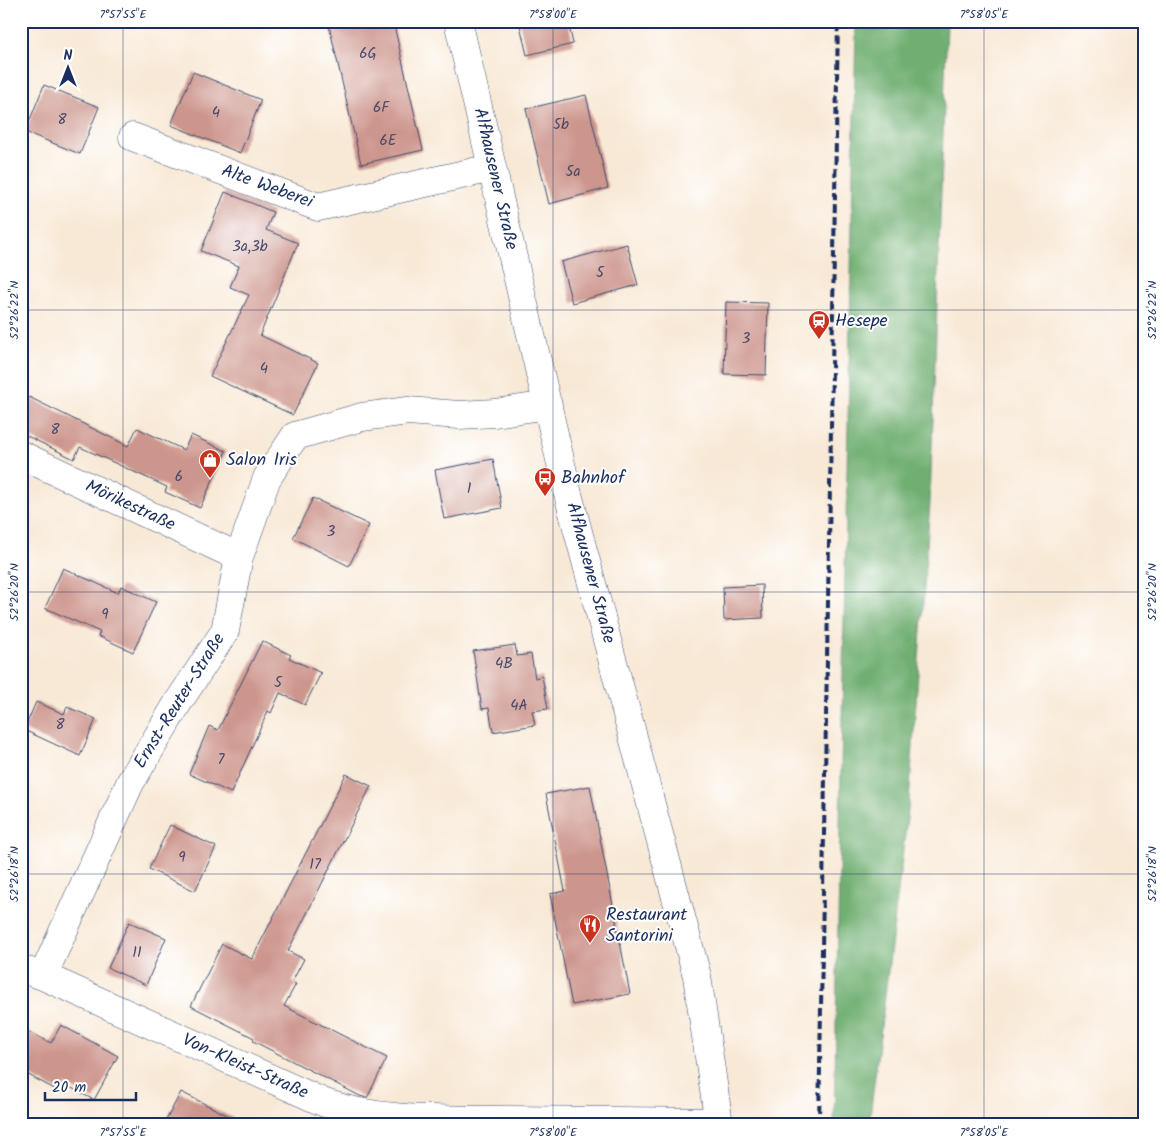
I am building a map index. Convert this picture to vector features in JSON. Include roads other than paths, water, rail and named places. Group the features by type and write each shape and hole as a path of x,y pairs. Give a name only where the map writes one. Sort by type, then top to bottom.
{"street":[{"name":"Alfhausener Straße","path":"458,21 571,503 696,976 719,1123"},
{"name":"Alte Weberei","path":"134,137 318,207 492,168"},
{"name":"Ernst-Reuter-Straße","path":"32,972 130,783 179,701 225,631 239,558 267,478 295,436 371,416 408,411 459,415 495,413 548,405"},
{"name":"Mörikestraße","path":"21,455 239,558"},
{"name":"Von-Kleist-Straße","path":"32,972 325,1103 350,1112 378,1116 442,1119 719,1123"}],"railway":[{"path":"819,1124 838,21"}],"place":[{"name":"Hesepe","path":"819,340"},
{"name":"Salon Iris","path":"210,479"},
{"name":"Bahnhof","path":"545,497"},
{"name":"Restaurant Santorini","path":"590,944"}]}
